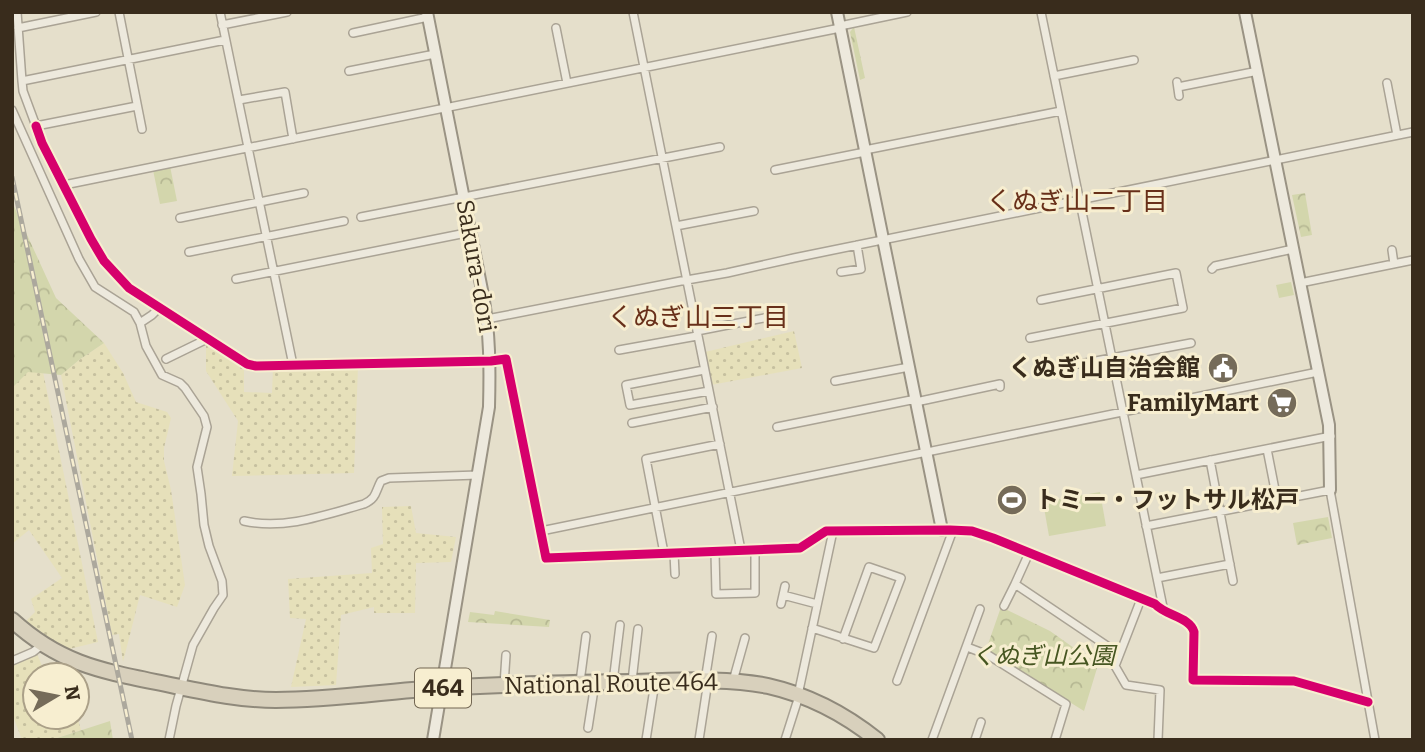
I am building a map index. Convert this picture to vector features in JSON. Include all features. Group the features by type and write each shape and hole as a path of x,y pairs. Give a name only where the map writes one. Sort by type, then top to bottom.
{"highway":[{"name":"National Route 464","path":"12,620 42,645 90,667 228,696 277,700 504,685 733,682 769,687 828,708 877,740"}],"street":[{"path":"17,12 23,91 42,143 104,261 129,288 247,364 256,366 506,359 545,558 800,548 826,531 972,531 1155,604 1164,612 1189,623 1194,628 1193,680 1294,681 1368,702"},
{"path":"18,28 96,12"},
{"path":"119,12 142,129"},
{"path":"220,12 293,365"},
{"path":"222,25 287,12"},
{"path":"837,12 927,453 948,530 897,681"},
{"path":"64,185 840,27 875,16 907,12"},
{"path":"1041,12 1164,612"},
{"path":"1245,12 1331,436 1329,490 1374,740"},
{"path":"635,13 643,68 741,550"},
{"path":"353,33 427,15"},
{"name":"Sakura-dori","path":"427,15 488,320 491,361 489,407 433,740"},
{"path":"556,28 567,83"},
{"path":"22,81 225,40"},
{"path":"349,71 435,54"},
{"path":"1054,76 1134,60"},
{"path":"1178,88 1258,71"},
{"path":"1387,83 1397,135"},
{"path":"239,100 285,92 293,139"},
{"path":"36,126 137,106"},
{"path":"12,110 79,259 94,286 134,312 146,346 162,375 185,388 204,416 207,427 197,467 204,525 222,581 223,595 194,645 169,740"},
{"path":"775,170 1061,111"},
{"path":"488,320 1413,132"},
{"path":"361,217 720,147"},
{"path":"180,218 304,193"},
{"path":"676,226 754,211"},
{"path":"189,252 344,221"},
{"path":"236,279 471,232"},
{"path":"841,272 861,269 857,245"},
{"path":"1212,268 1293,249"},
{"path":"1392,250 1394,264"},
{"path":"1300,283 1413,260"},
{"path":"1030,338 1183,308 1176,273 1041,300"},
{"path":"140,323 159,308"},
{"path":"619,350 772,318"},
{"path":"166,359 207,339"},
{"path":"1080,364 1191,343"},
{"path":"835,381 909,367"},
{"path":"704,370 626,385 630,405 709,391"},
{"path":"541,531 1318,372"},
{"path":"777,426 1000,384 1000,387"},
{"path":"632,424 713,407"},
{"path":"1136,475 1331,436"},
{"path":"664,553 646,459 720,444"},
{"path":"1267,449 1277,500"},
{"path":"1210,460 1233,581"},
{"path":"244,521 256,524 293,523 364,504 372,500 382,481 388,478 478,475"},
{"path":"1146,526 1329,490"},
{"path":"785,740 798,696 833,531"},
{"path":"715,552 716,594 755,593 755,551"},
{"path":"674,552 675,575"},
{"path":"1004,606 1029,553"},
{"path":"1157,578 1230,564"},
{"path":"812,628 843,639 874,648 901,578 869,567 843,639"},
{"path":"1015,584 1119,654"},
{"path":"785,586 782,600 817,604"},
{"path":"1142,599 1115,666 1126,685 1160,690 1158,740"},
{"path":"932,740 980,609"},
{"path":"613,682 620,625"},
{"path":"632,682 638,629"},
{"path":"699,740 712,636"},
{"path":"733,682 745,638"},
{"path":"576,643 586,640 580,683"},
{"path":"12,661 42,645"},
{"path":"967,648 988,655 1066,704 1055,740"},
{"path":"504,685 506,655"},
{"path":"646,740 655,682"},
{"path":"588,728 596,683"},
{"path":"975,740 981,722"}],"shaded area":[{"path":"794,331 802,368 711,385 705,352"},
{"path":"104,343 123,373 136,402 167,412 171,418 164,461 185,585 177,607 140,595 123,662 119,634 112,635 61,375"},
{"path":"206,343 244,366 244,392 272,393 273,368 358,367 354,473 232,476 238,421 206,371"},
{"path":"41,362 98,642 69,649 26,621 35,612 31,599 62,578 29,530 12,544 12,364"},
{"path":"411,506 416,533 456,537 451,562 416,563 415,613 374,613 374,607 341,615 336,685 291,687 306,619 290,618 288,579 372,573 371,548 383,544 382,507"},
{"path":"37,654 40,661 21,661 21,731 78,731 51,740 22,740 12,713 12,664"}],"green space":[{"path":"854,27 865,78 860,80 850,32"},
{"path":"170,166 177,201 160,204 153,170"},
{"path":"1305,193 1312,235 1301,237 1292,195"},
{"path":"12,202 56,298 104,343 61,375 28,372 12,388"},
{"path":"1291,282 1294,295 1279,298 1276,285"},
{"name":"トミー・フットサル松戸","path":"1100,492 1106,526 1049,536 1043,502"},
{"path":"1328,517 1332,538 1297,545 1293,523"},
{"name":"くぬぎ山公園","path":"1001,607 1050,631 1098,665 1084,711 986,650"},
{"path":"495,611 550,620 549,627 468,622 470,612 494,615"},
{"path":"110,721 113,740 51,740 79,731 91,731 91,727"}],"railway":[{"path":"12,177 132,740"}],"cycle path":[{"path":"36,126 42,143 104,261 129,288 247,364 256,366 506,359 546,558 800,548 826,531 972,531 1155,604 1188,623 1194,632 1193,680 1294,681 1368,702"}],"place":[{"name":"くぬぎ山自治会館","path":"1223,368"},
{"name":"FamilyMart","path":"1282,403"},
{"name":"トミー・フットサル松戸","path":"1012,500"}],"district":[{"name":"くぬぎ山二丁目","path":"1077,201"},
{"name":"くぬぎ山三丁目","path":"698,317"}]}
